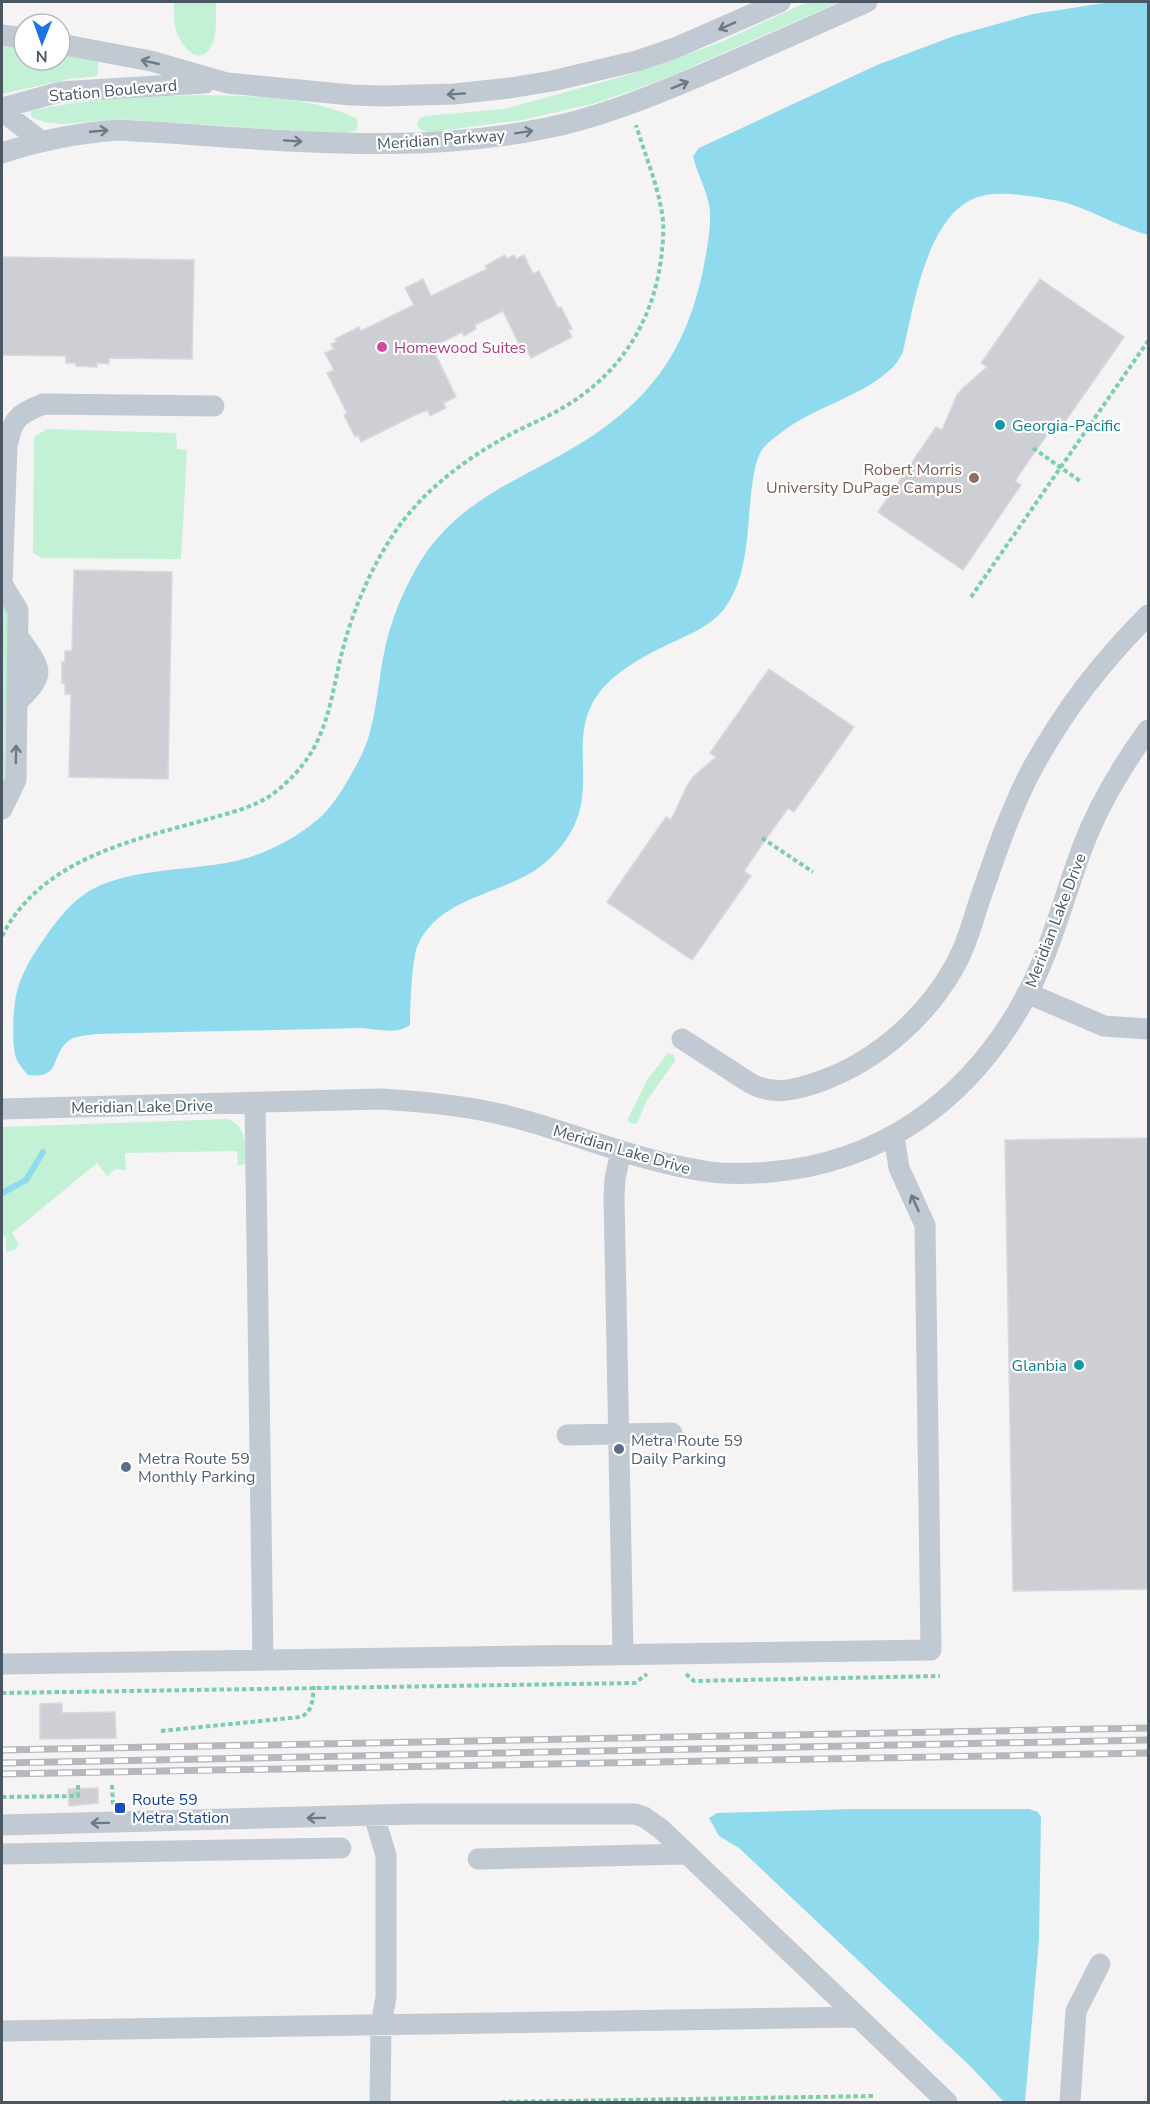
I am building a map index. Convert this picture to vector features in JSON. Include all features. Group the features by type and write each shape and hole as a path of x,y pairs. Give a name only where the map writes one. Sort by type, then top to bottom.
{"street":[{"path":"72,46 151,61 227,83 383,96 454,94 552,81 637,61 675,48 780,2"},
{"name":"Meridian Parkway","path":"41,141 87,132 119,130 332,144 382,145 434,143 529,131 625,106 687,82 867,2"},
{"name":"Station Boulevard","path":"2,109 60,92 166,84 227,83"},
{"path":"2,109 41,141"},
{"path":"2,153 41,141"},
{"path":"2,809 16,780 18,610 2,575 3,496 11,427 22,413 43,404 214,406"},
{"path":"682,1039 761,1090 772,1091 809,1085 831,1077 863,1060 903,1030 939,991 954,968 968,935 1009,816 1060,719 1090,678 1149,615"},
{"name":"Meridian Lake Drive","path":"2,1109 381,1099 428,1102 525,1120 668,1165 707,1172 748,1174 779,1171 813,1165 839,1157 894,1136 939,1105 967,1080 989,1055 1027,993 1092,824 1122,768 1149,730"},
{"path":"1027,993 1104,1026 1149,1029"},
{"path":"255,1104 263,1660"},
{"path":"2,1664 931,1650 925,1225 899,1168 894,1136"},
{"path":"621,1151 614,1196 623,1654"},
{"path":"567,1435 672,1433"},
{"path":"2,1825 426,1814 635,1814 644,1817 661,1829 947,2103"},
{"path":"374,1816 386,1855 386,1997 381,2025 380,2103"},
{"path":"2,1854 341,1848"},
{"path":"478,1859 686,1854"},
{"path":"1070,2103 1076,2011 1100,1964"},
{"path":"2,2031 856,2017"}],"path":[{"path":"2,936 27,901 54,877 79,861 109,849 247,807 271,795 293,776 306,762 321,738 349,626 368,579 401,525 432,490 453,471 476,454 583,396 606,377 622,358 646,317 658,282 662,250 662,208 636,125"},
{"path":"971,597 1149,341"},
{"path":"1033,448 1080,481"},
{"path":"762,838 813,872"},
{"path":"2,1692 635,1683 652,1669"},
{"path":"681,1669 694,1682 940,1676"},
{"path":"161,1731 301,1717 309,1713 312,1707 314,1686"},
{"path":"2,1797 78,1796 78,1785"},
{"path":"501,2103 875,2096"}],"green space":[{"path":"174,2 216,2 215,35 210,49 205,54 194,54 183,44 174,23"},
{"path":"807,2 840,2 659,81 596,103 522,120 433,132 421,130 417,124 419,119 425,116 504,109 635,73 721,42"},
{"path":"2,45 12,46 12,72 72,72 72,55 99,61 97,76 69,79 2,94"},
{"path":"201,95 300,101 356,118 358,125 356,130 346,134 119,119 62,124 45,122 31,115 31,111 95,101"},
{"path":"47,429 176,433 177,449 187,450 181,559 42,558 33,553 34,437"},
{"path":"2,606 10,607 9,773 2,783"},
{"path":"668,1053 674,1055 675,1061 647,1100 636,1124 629,1123 628,1119 647,1080"},
{"path":"228,1119 234,1122 242,1132 245,1144 245,1164 238,1166 237,1151 125,1153 126,1170 116,1169 107,1176 97,1163 12,1233 19,1245 14,1250 6,1252 6,1237 2,1236 2,1127"}],"water":[{"path":"1111,2 1148,2 1148,235 1067,203 1019,195 985,195 969,201 954,212 932,247 917,291 903,352 894,365 882,377 869,385 795,423 762,450 753,478 742,569 732,597 724,609 700,629 626,668 607,684 592,704 583,738 583,790 580,808 574,826 563,844 534,871 451,909 437,919 426,932 415,953 410,1025 393,1031 361,1028 95,1034 77,1037 67,1042 54,1066 46,1074 28,1075 17,1060 14,1048 13,1025 16,996 23,973 31,959 66,910 82,896 115,880 134,875 231,862 254,856 288,840 321,816 342,790 366,745 375,712 387,640 394,617 411,577 436,540 453,522 492,493 603,429 624,412 660,374 685,329 694,304 707,251 710,211 693,156 699,148 877,65 954,36 1033,14"},
{"path":"856,1809 1029,1809 1038,1812 1041,1817 1039,1939 1025,2102 1004,2102 970,2066 739,1848 719,1836 709,1818 717,1813"}],"building":[{"name":"Homewood Suites","path":"505,255 507,259 514,255 516,259 524,255 533,274 539,271 572,329 568,330 572,337 531,358 524,344 520,346 503,311 475,325 476,329 464,336 462,332 432,347 456,397 443,403 446,408 430,416 428,410 415,415 361,442 358,435 355,437 344,415 347,413 327,373 334,370 325,353 334,349 331,344 337,342 335,339 359,327 361,331 414,305 405,288 423,279 431,296 487,269 485,266"},
{"path":"2,257 194,260 192,359 109,358 109,364 97,363 97,367 66,363 66,356 2,355"},
{"name":"Georgia-Pacific","path":"1040,279 1124,337 1065,422 1059,418 1030,459 1015,481 1021,485 963,570 878,512 936,427 942,430 957,395 987,367 981,363"},
{"path":"74,570 172,572 168,779 69,777 71,694 65,694 65,683 62,683 62,662 65,662 65,651 72,651"},
{"path":"769,669 854,727 794,812 788,808 759,849 744,871 751,876 692,960 607,902 666,817 671,820 693,777 716,757 710,753"},
{"name":"Glanbia","path":"1149,1138 1149,1589 1013,1591 1005,1140"},
{"path":"62,1703 62,1713 115,1712 116,1738 40,1739 40,1704"},
{"path":"98,1788 98,1803 69,1806 68,1789"}],"waterway":[{"path":"2,1193 26,1180 43,1152"}],"railway":[{"path":"2,1750 1148,1728"},
{"path":"2,1763 1148,1740"},
{"path":"2,1774 1148,1753"}],"place":[{"name":"Homewood Suites","path":"382,347"},
{"name":"Georgia-Pacific","path":"1000,425"},
{"name":"Robert Morris University DuPage Campus","path":"974,478"},
{"name":"Glanbia","path":"1079,1365"},
{"name":"Metra Route 59 Daily Parking","path":"619,1449"},
{"name":"Metra Route 59 Monthly Parking","path":"126,1467"},
{"name":"Route 59 Metra Station","path":"120,1808"}]}
